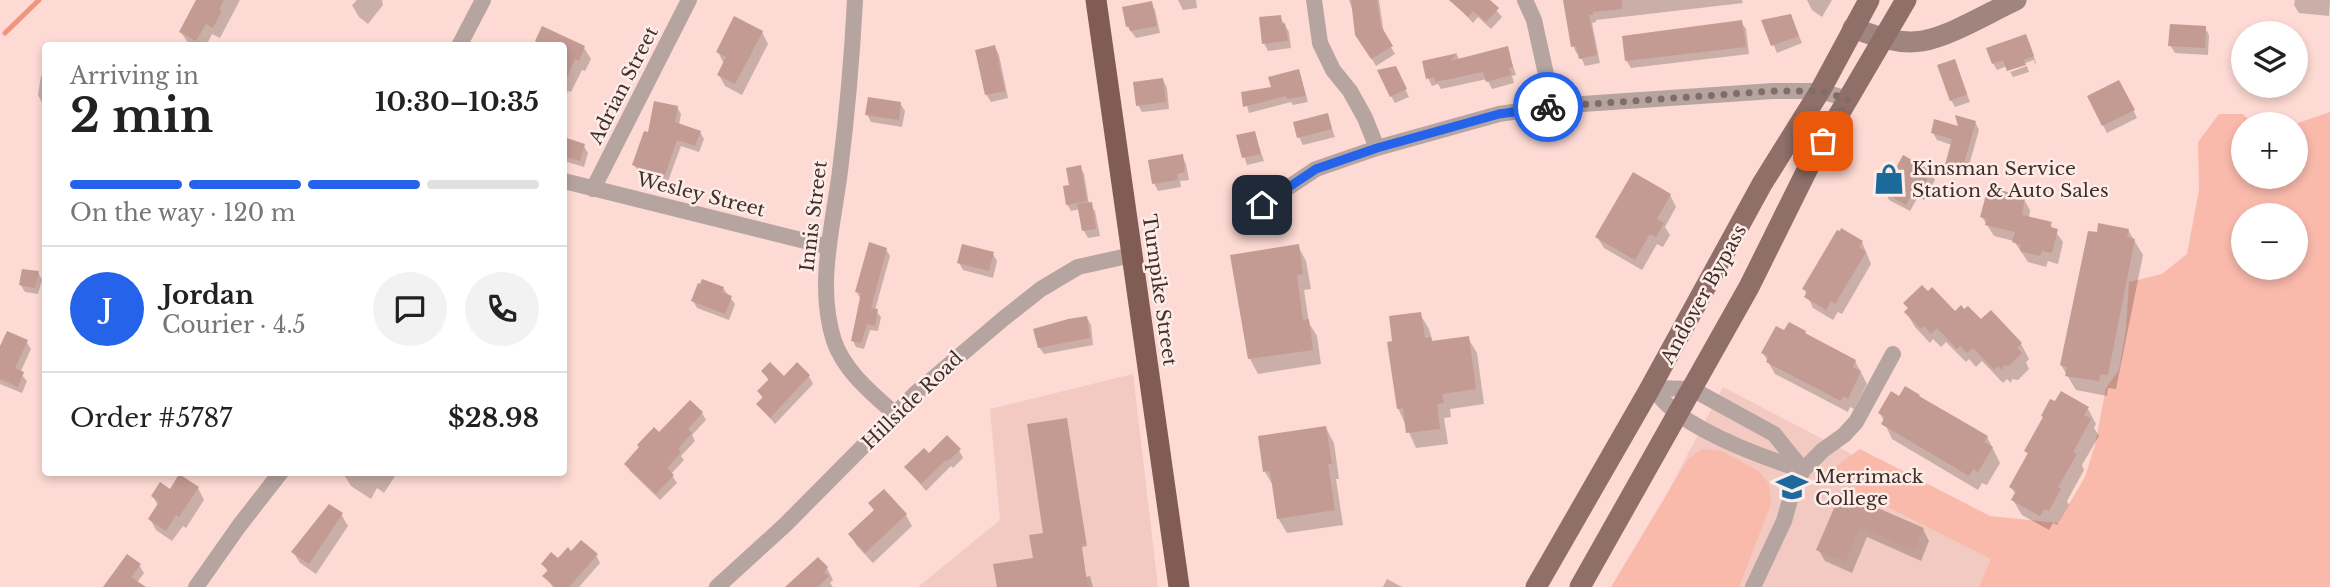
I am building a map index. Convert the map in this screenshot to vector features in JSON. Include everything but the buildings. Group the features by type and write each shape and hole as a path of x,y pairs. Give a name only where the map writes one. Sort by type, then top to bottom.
{"highway":[{"name":"Turnpike Street","path":"1096,0 1179,587"}],"main road":[{"name":"Andover Bypass","path":"1536,587 1651,387 1762,184 1820,91 1869,0"},
{"name":"Andover Bypass","path":"1580,587 1749,287 1811,162 1906,0"}],"street":[{"path":"462,42 483,0"},
{"name":"Adrian Street","path":"593,189 689,0"},
{"name":"Innis Street","path":"855,0 840,171 826,266 826,300 835,343 844,360 860,382 895,414"},
{"path":"1314,0 1320,43 1333,70 1350,91 1365,118 1377,148"},
{"path":"1525,0 1534,20 1553,106"},
{"path":"1853,28 1883,39 1921,42 2016,0"},
{"path":"1262,205 1316,169 1377,148 1499,114 1553,106 1773,91 1820,91 1848,99"},
{"name":"Wesley Street","path":"567,181 829,247"},
{"name":"Hillside Road","path":"717,587 785,525 958,355 1041,289 1078,267 1132,255"},
{"path":"1753,587 1784,521 1792,493 1803,470 1856,422 1893,354"},
{"path":"1651,387 1692,389 1774,434 1803,470"},
{"path":"1651,387 1678,414 1763,458 1803,470"},
{"path":"196,587 278,476"}],"shaded area":[{"path":"2330,112 2330,587 1979,587 1991,559 1824,475 1860,449 1990,516 2058,523 2085,477 2095,445 2106,388 2119,370 2126,329 2129,282 2162,274 2187,254 2199,190 2198,142 2219,114 2231,114 2231,189 2308,189 2308,120"},
{"path":"1133,374 1158,587 918,587 1000,520 990,409"},
{"name":"Merrimack College","path":"1723,387 2106,587 1618,587"},
{"path":"1702,449 1722,451 1760,472 1769,484 1771,504 1739,587 1611,587 1688,459"}],"waterway":[{"path":"5,33 39,0"}],"way so far":[{"path":"1548,107 1773,91 1820,91 1848,99 1823,141"}],"place":[{"name":"Kinsman Service Station & Auto Sales","path":"1889,179"},
{"name":"Merrimack College","path":"1792,487"}],"route":[{"path":"1262,205 1316,169 1377,148 1499,114 1548,107"}]}
